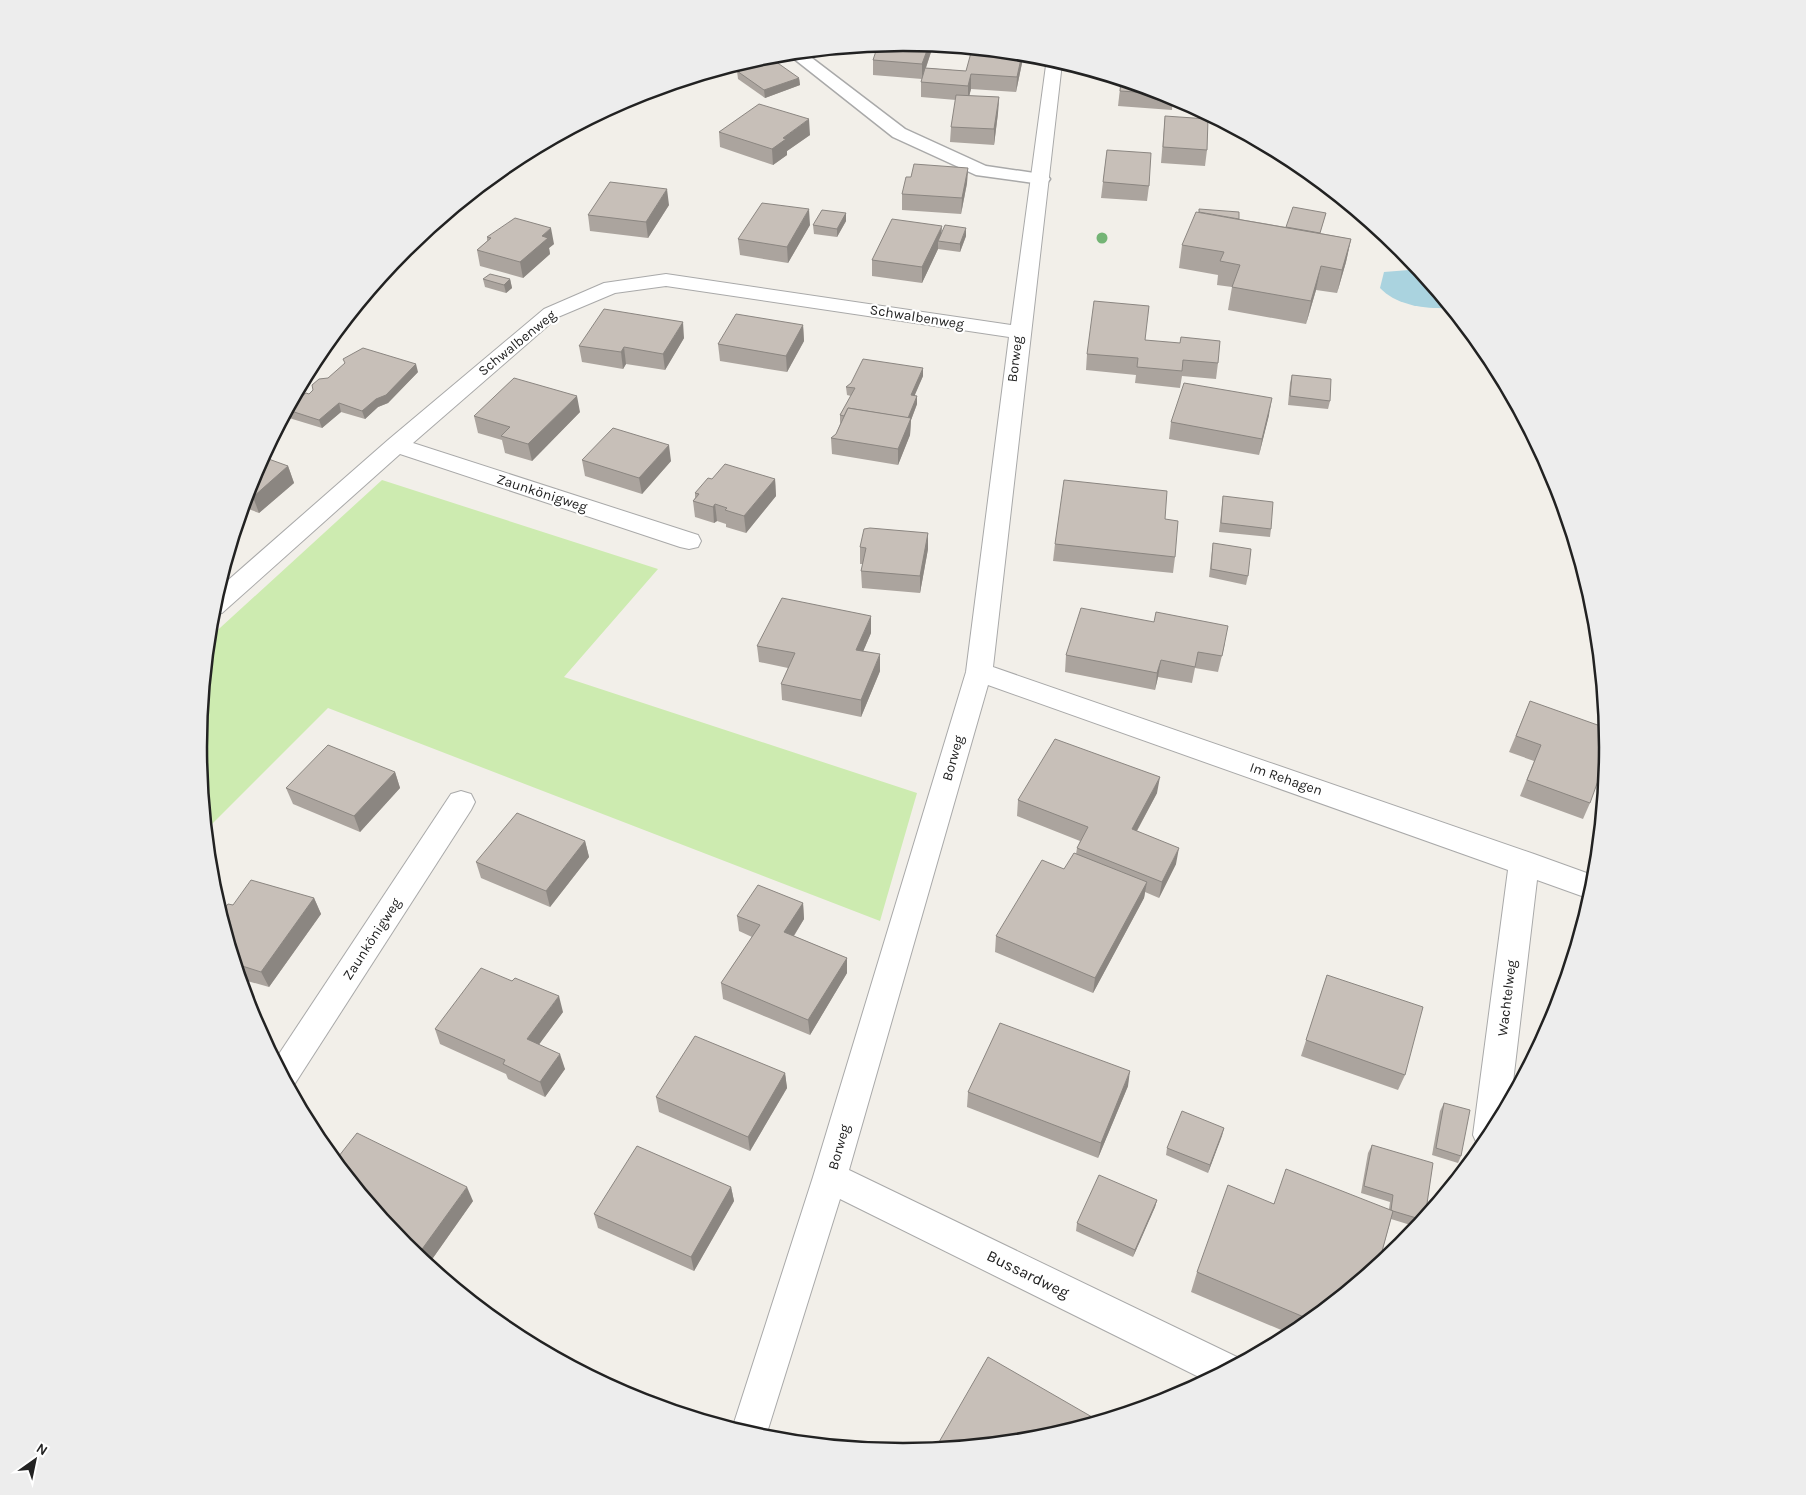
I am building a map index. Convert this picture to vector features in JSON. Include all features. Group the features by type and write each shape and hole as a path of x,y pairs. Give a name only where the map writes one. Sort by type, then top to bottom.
{"street":[{"name":"Borweg","path":"751,1426 830,1177 979,672 1018,332 1041,179 1053,68"},
{"name":"Schwalbenweg","path":"223,597 396,445 551,313 611,287 666,280 1018,332"},
{"name":"Zaunkönigweg","path":"396,445 689,541"},
{"name":"Im Rehagen","path":"979,672 1586,885"},
{"name":"Zaunkönigweg","path":"287,1070 461,802"},
{"name":"Wachtelweg","path":"1492,1118 1524,862"},
{"name":"Bussardweg","path":"830,1177 1220,1367"}],"lane":[{"path":"802,59 899,133 982,171 1041,179"}],"green space":[{"path":"382,480 658,569 564,677 917,793 880,921 328,708 212,824 208,793 208,702 217,631"}],"water":[{"path":"1409,270 1442,308 1422,307 1403,303 1395,299 1380,288 1384,272"}],"building":[{"path":"876,52 926,52 922,64 873,60"},
{"path":"970,55 1020,62 1017,77 971,74 968,86 921,82 925,68 966,71"},
{"path":"778,63 799,78 764,90 738,72"},
{"path":"1120,86 1138,92 1120,91"},
{"path":"956,95 999,97 994,129 951,127"},
{"path":"759,104 809,119 783,138 786,139 772,149 719,132"},
{"path":"1165,116 1201,119 1208,122 1207,150 1163,147"},
{"path":"1107,150 1151,153 1149,186 1103,182"},
{"path":"914,164 968,168 962,198 902,194 906,177 911,177"},
{"path":"610,182 667,189 646,222 588,215"},
{"path":"762,203 809,209 787,247 738,239"},
{"path":"1293,207 1326,213 1320,233 1286,227"},
{"path":"1199,209 1239,212 1239,219 1199,212"},
{"path":"822,210 846,213 837,229 813,225"},
{"path":"1196,212 1351,239 1342,270 1321,266 1311,301 1232,287 1240,265 1220,261 1224,252 1182,245"},
{"path":"515,218 551,228 542,236 548,238 520,262 477,250 491,238 487,237"},
{"path":"892,219 942,226 922,267 872,260"},
{"path":"945,225 966,228 960,244 938,241"},
{"path":"490,274 510,279 504,285 483,279"},
{"path":"1094,301 1149,306 1145,340 1180,343 1181,337 1220,341 1218,363 1183,360 1182,371 1137,367 1138,358 1087,354"},
{"path":"604,309 683,322 663,354 624,347 621,352 579,346"},
{"path":"736,314 803,325 786,356 718,344"},
{"path":"363,348 416,364 386,395 376,399 362,411 339,403 319,420 293,412 301,397 313,390 312,385 319,379 328,378 345,363 343,359"},
{"path":"863,359 923,368 911,395 917,396 908,418 848,408 844,416 840,415 855,388 846,387 851,383"},
{"path":"1292,375 1331,379 1330,401 1290,396"},
{"path":"514,378 577,396 528,444 501,436 510,427 474,416"},
{"path":"1184,383 1272,398 1262,439 1171,422"},
{"path":"848,408 911,418 898,449 831,438 836,434"},
{"path":"613,428 669,445 639,478 582,460"},
{"path":"270,460 288,466 255,496"},
{"path":"725,464 775,479 744,516 725,510 727,508 715,504 713,507 693,501 699,494 695,493 708,478 712,479"},
{"path":"1064,480 1167,491 1165,519 1178,521 1175,557 1055,544"},
{"path":"1223,496 1273,502 1271,529 1221,523"},
{"path":"864,529 928,533 920,576 861,571 866,548 860,547"},
{"path":"1213,543 1251,549 1248,576 1211,569"},
{"path":"782,598 871,616 856,650 880,654 861,700 781,684 795,653 757,646"},
{"path":"1081,608 1154,622 1156,612 1228,626 1222,656 1198,652 1195,667 1161,660 1157,673 1066,655"},
{"path":"1530,701 1599,725 1598,780 1590,803 1527,780 1541,745 1516,736"},
{"path":"1055,739 1160,777 1132,829 1179,848 1162,882 1077,848 1088,827 1018,800"},
{"path":"328,745 395,772 354,816 286,788"},
{"path":"517,813 585,841 546,891 476,862"},
{"path":"1074,853 1147,882 1095,978 996,936 1042,860 1064,869"},
{"path":"251,880 314,898 261,972 242,966 225,907 228,904 233,905"},
{"path":"758,885 803,903 784,932 847,958 808,1020 721,983 760,925 737,916"},
{"path":"481,968 512,981 515,978 559,996 527,1039 560,1054 540,1082 503,1064 505,1060 435,1029"},
{"path":"1327,975 1423,1007 1405,1075 1306,1040"},
{"path":"1000,1023 1130,1071 1101,1143 968,1092"},
{"path":"695,1036 785,1073 748,1137 656,1097"},
{"path":"1444,1103 1470,1110 1461,1156 1436,1148"},
{"path":"1182,1111 1224,1128 1210,1165 1167,1148"},
{"path":"357,1133 467,1187 422,1250 380,1207 340,1155"},
{"path":"1372,1145 1433,1163 1427,1206 1416,1218 1391,1210 1393,1195 1364,1186"},
{"path":"637,1146 731,1187 691,1257 594,1214"},
{"path":"1286,1169 1393,1211 1382,1253 1327,1300 1303,1317 1197,1272 1228,1185 1274,1204"},
{"path":"1099,1175 1157,1200 1135,1250 1077,1223"},
{"path":"988,1357 1092,1417 994,1438 939,1442"}]}
